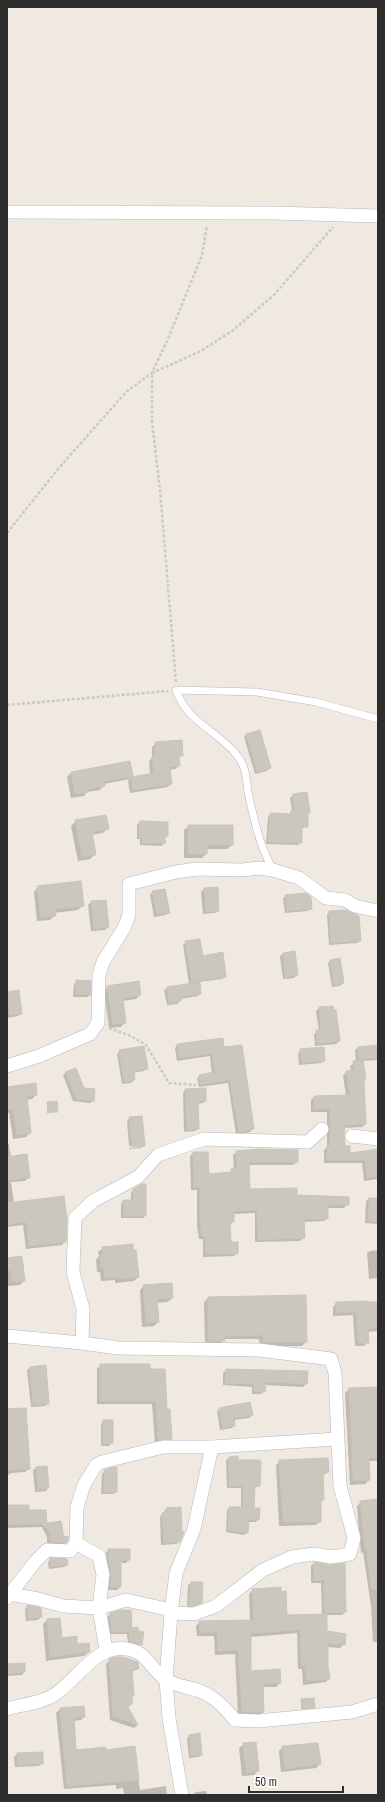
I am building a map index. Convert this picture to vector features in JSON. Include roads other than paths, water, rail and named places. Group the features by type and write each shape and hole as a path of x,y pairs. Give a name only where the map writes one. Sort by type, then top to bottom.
{"street":[{"path":"7,212 378,216"},
{"path":"7,1066 39,1056 90,1034 98,1023 99,975 103,962 124,928 129,915 129,884 176,872 197,869 236,870 258,868 273,870 299,878 326,898 345,900 355,906 378,911"},
{"path":"82,1343 83,1309 73,1272 75,1218 92,1201 138,1177 158,1155 204,1139 308,1142 322,1128"},
{"path":"352,1136 378,1139"},
{"path":"7,1336 118,1348 259,1350 331,1359 335,1373 340,1486 354,1538 350,1554 331,1557 314,1554 292,1557 263,1570 216,1606 194,1614 171,1612 126,1600 99,1608 63,1606 38,1599 8,1596"},
{"path":"8,1596 35,1562 47,1550 70,1551 76,1543 77,1507 84,1485 96,1465 102,1462 164,1447 212,1447 337,1440"},
{"path":"182,1795 169,1718 166,1680 171,1612 176,1574 194,1529 212,1447"},
{"path":"76,1543 99,1556 103,1575 99,1608 106,1650"},
{"path":"7,1709 36,1702 54,1694 106,1650 121,1648 138,1652 145,1657 153,1670 166,1680 207,1694 218,1701 235,1720 258,1721 352,1712 378,1704"}],"lane":[{"path":"273,870 262,848 259,837 248,792 246,770 236,754 190,714 181,703 176,690 257,692 316,702 378,719"}]}
